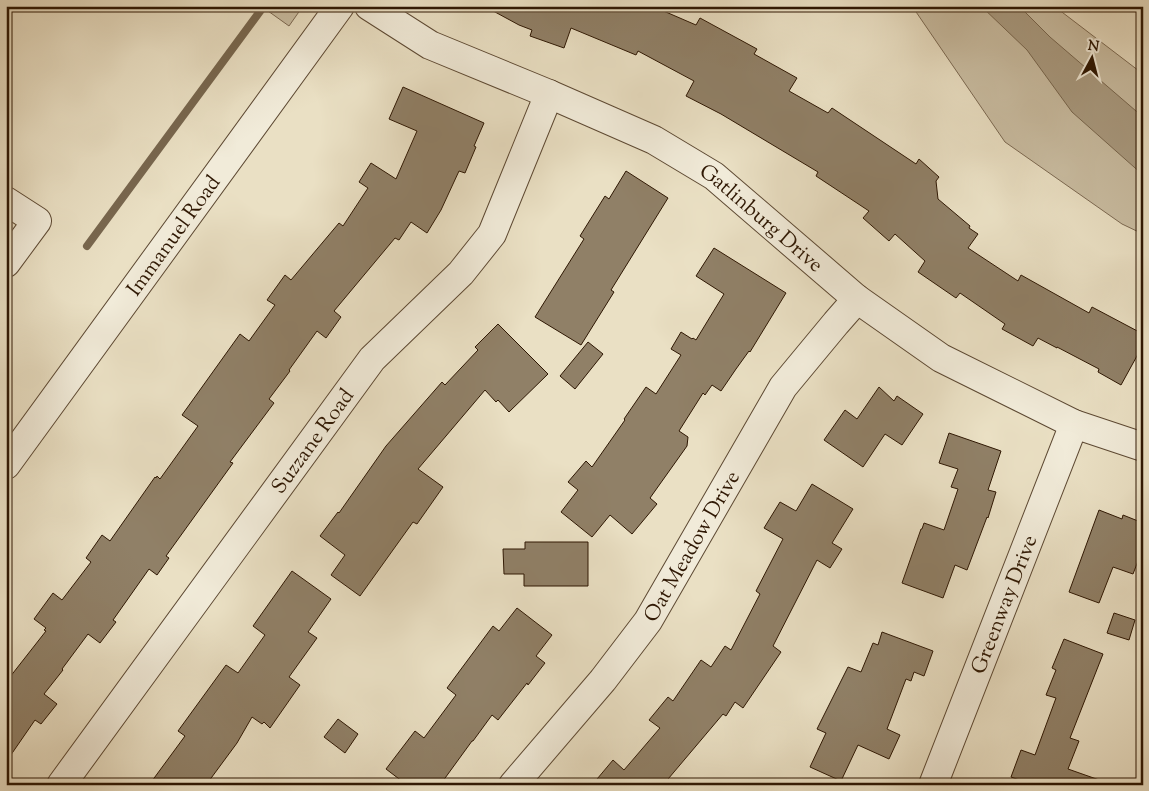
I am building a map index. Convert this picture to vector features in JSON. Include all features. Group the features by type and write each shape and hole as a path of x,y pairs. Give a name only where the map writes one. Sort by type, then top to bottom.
{"street":[{"name":"Immanuel Road","path":"6,465 340,6"},
{"name":"Gatlinburg Drive","path":"369,6 430,45 654,140 714,176 857,299 941,358 1074,424 1143,447"},
{"name":"Suzzane Road","path":"61,785 372,359 461,273 492,234 549,94"},
{"path":"6,201 37,221 6,263"},
{"name":"Oat Meadow Drive","path":"513,785 604,680 648,621 783,387 857,299"},
{"name":"Greenway Drive","path":"933,785 1074,424"}],"shaded area":[{"path":"261,6 303,6 289,26"},
{"path":"912,6 1054,6 1143,74 1143,234 1122,224 1005,142"},
{"path":"981,6 1019,6 1050,37 1143,117 1143,175 1072,112 1027,50"}],"building":[{"path":"484,6 652,6 696,25 700,18 757,49 754,54 797,78 789,91 828,113 832,108 916,164 919,159 939,177 936,181 938,199 978,234 968,248 1018,281 1021,275 1089,313 1092,307 1143,334 1143,345 1121,385 1098,372 1099,369 1038,338 1033,346 1002,329 1005,324 960,293 956,298 918,272 925,261 895,234 889,241 863,218 869,211 816,176 818,172 721,114 686,96 694,81 638,51 636,55 571,28 564,48 530,36 532,30"},
{"path":"403,87 484,123 465,173 459,171 441,210 427,233 411,222 399,240 395,238 334,311 341,317 326,338 317,331 269,399 274,403 230,462 233,463 166,556 169,558 157,575 149,569 113,620 116,622 100,643 88,634 44,694 57,704 41,724 35,720 6,762 6,682 46,631 44,630 46,628 34,619 53,593 62,600 91,562 86,558 102,535 110,541 155,477 157,476 160,479 198,426 182,415 240,334 249,341 275,305 267,300 285,275 291,280 339,223 343,226 368,188 359,182 371,163 396,179 417,131 389,119"},
{"path":"626,171 668,198 611,290 614,292 581,345 535,317 584,239 580,236 605,196 609,199"},
{"path":"714,248 786,293 750,352 721,391 712,385 705,395 703,393 679,431 688,437 687,446 650,498 657,504 632,534 610,515 592,537 561,512 578,490 568,482 586,461 592,467 646,387 656,394 681,355 671,349 681,332 696,340 724,294 696,276"},
{"path":"498,324 548,374 509,412 485,390 418,469 443,487 417,524 413,522 360,596 331,575 345,555 320,536 339,513 386,446 442,382 445,385 478,350 475,347"},
{"path":"588,342 603,354 575,389 560,376"},
{"path":"879,387 894,401 897,396 923,414 902,445 885,434 863,467 824,440 845,410 857,419"},
{"path":"949,433 1001,451 988,490 996,492 988,518 967,570 955,565 943,598 902,583 924,523 944,530 958,489 951,487 958,469 939,463"},
{"path":"812,484 853,509 832,543 842,549 830,568 817,560 773,646 781,652 743,708 735,702 726,716 723,714 663,785 592,785 613,760 624,770 660,728 649,720 668,697 673,701 701,660 711,667 725,646 731,650 760,594 756,591 783,539 764,528 780,502 796,511"},
{"path":"1099,510 1122,519 1123,515 1143,523 1143,548 1133,574 1113,567 1099,603 1069,592"},
{"path":"525,542 588,542 588,586 524,586 524,574 504,574 503,549 525,549"},
{"path":"292,571 331,599 308,632 317,638 289,677 300,685 270,728 264,722 262,724 252,717 237,743 206,785 149,785 185,736 178,731 226,665 238,673 265,635 253,626"},
{"path":"517,608 552,635 536,656 545,663 498,720 492,715 440,785 407,785 386,769 415,731 424,738 456,695 447,688 493,626 499,631"},
{"path":"1114,613 1135,620 1129,640 1107,633"},
{"path":"882,632 933,651 924,676 914,672 911,681 906,679 887,729 900,735 889,759 858,745 841,781 810,767 826,733 817,729 848,667 861,672 873,643 878,645"},
{"path":"1064,639 1103,654 1070,738 1079,741 1068,769 1105,782 1105,785 1033,785 1011,777 1021,750 1035,755 1056,698 1046,695 1056,670 1052,668"},
{"path":"338,719 358,734 345,753 324,737"}],"waterway":[{"path":"87,246 264,6"}]}
